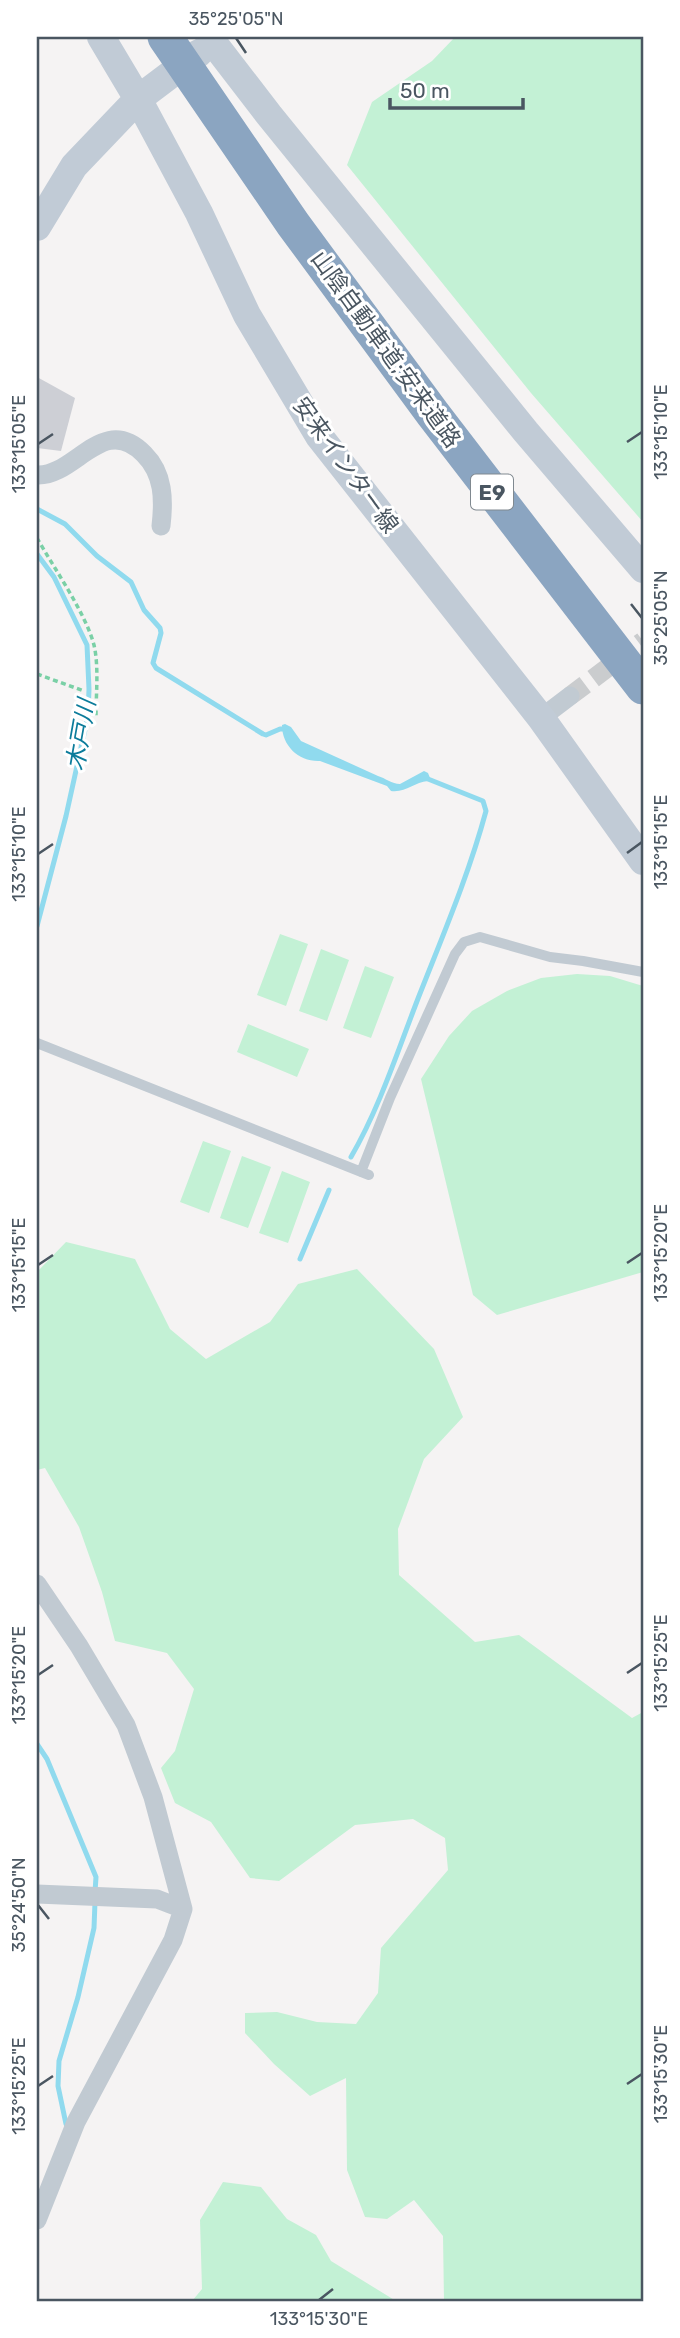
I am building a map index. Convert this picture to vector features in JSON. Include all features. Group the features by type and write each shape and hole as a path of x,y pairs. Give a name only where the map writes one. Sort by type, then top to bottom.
{"highway":[{"name":"山陰自動車道;安来道路","path":"164,37 293,224 348,290 643,670"},
{"name":"山陰自動車道;安来道路","path":"177,37 348,290 494,495 643,687"}],"main road":[{"name":"安来インター線","path":"101,37 138,99 199,213 247,315 319,436 541,718 643,861"},
{"path":"37,227 75,166 138,99 214,39 292,144 526,432 643,569"}],"street":[{"path":"37,475 52,475 103,442 124,441 149,458 162,487 161,526"},
{"path":"541,718 570,696"},
{"path":"37,1584 79,1646 126,1725 153,1797 183,1909 173,1940 76,2122 37,2220"},
{"path":"37,1894 157,1899 183,1909"}],"lane":[{"path":"37,1044 365,1174 390,1098 455,954 464,942 480,937 550,957 643,972"}],"path":[{"path":"37,538 92,640 96,656 96,716"},
{"path":"37,674 84,691"}],"green space":[{"path":"455,37 643,37 643,522 531,393 347,165 372,102 432,61"},
{"path":"280,934 308,944 286,1006 257,995"},
{"path":"321,949 349,960 327,1021 299,1011"},
{"path":"365,966 394,977 371,1038 343,1028"},
{"path":"577,974 610,976 643,986 643,1272 497,1315 473,1295 421,1079 449,1036 472,1011 507,991 541,978"},
{"path":"248,1024 309,1049 297,1077 237,1052"},
{"path":"203,1141 231,1151 209,1213 180,1202"},
{"path":"242,1156 271,1167 248,1228 220,1218"},
{"path":"282,1171 310,1182 288,1243 259,1233"},
{"path":"66,1242 135,1259 170,1329 206,1359 270,1322 298,1284 357,1269 434,1349 463,1417 424,1459 398,1529 399,1575 475,1642 519,1635 632,1718 643,1712 643,2301 444,2301 443,2236 414,2200 387,2219 365,2217 347,2170 346,2078 310,2096 245,2033 245,2013 277,2012 317,2022 356,2024 378,1993 381,1948 448,1870 445,1838 413,1819 355,1825 279,1881 250,1878 211,1822 175,1803 161,1768 175,1751 194,1689 167,1653 115,1641 102,1592 79,1527 45,1468 37,1470 37,1272"},
{"path":"223,2182 261,2187 287,2219 316,2235 331,2261 396,2301 192,2301 202,2289 200,2220"}],"water":[{"path":"282,725 291,727 301,741 391,782 400,784 424,771 430,778 406,789 391,791 387,786 320,761 305,759 288,746 283,733"}],"building":[{"path":"37,377 75,398 61,451 37,448"}],"waterway":[{"path":"37,509 65,524 97,556 131,582 144,610 160,628 153,663 156,668 263,734 286,729"},
{"name":"木戸川","path":"37,554 54,577 87,645 89,689 88,716 66,816 37,926"},
{"path":"351,1157 388,1078 464,881 486,811 483,801 423,777"},
{"path":"300,1259 329,1190"},
{"path":"37,1744 47,1759 96,1877 95,1892"},
{"path":"66,2124 58,2086 59,2061 94,1928 95,1902"}],"tunnel":[{"path":"570,696 643,641"}]}
